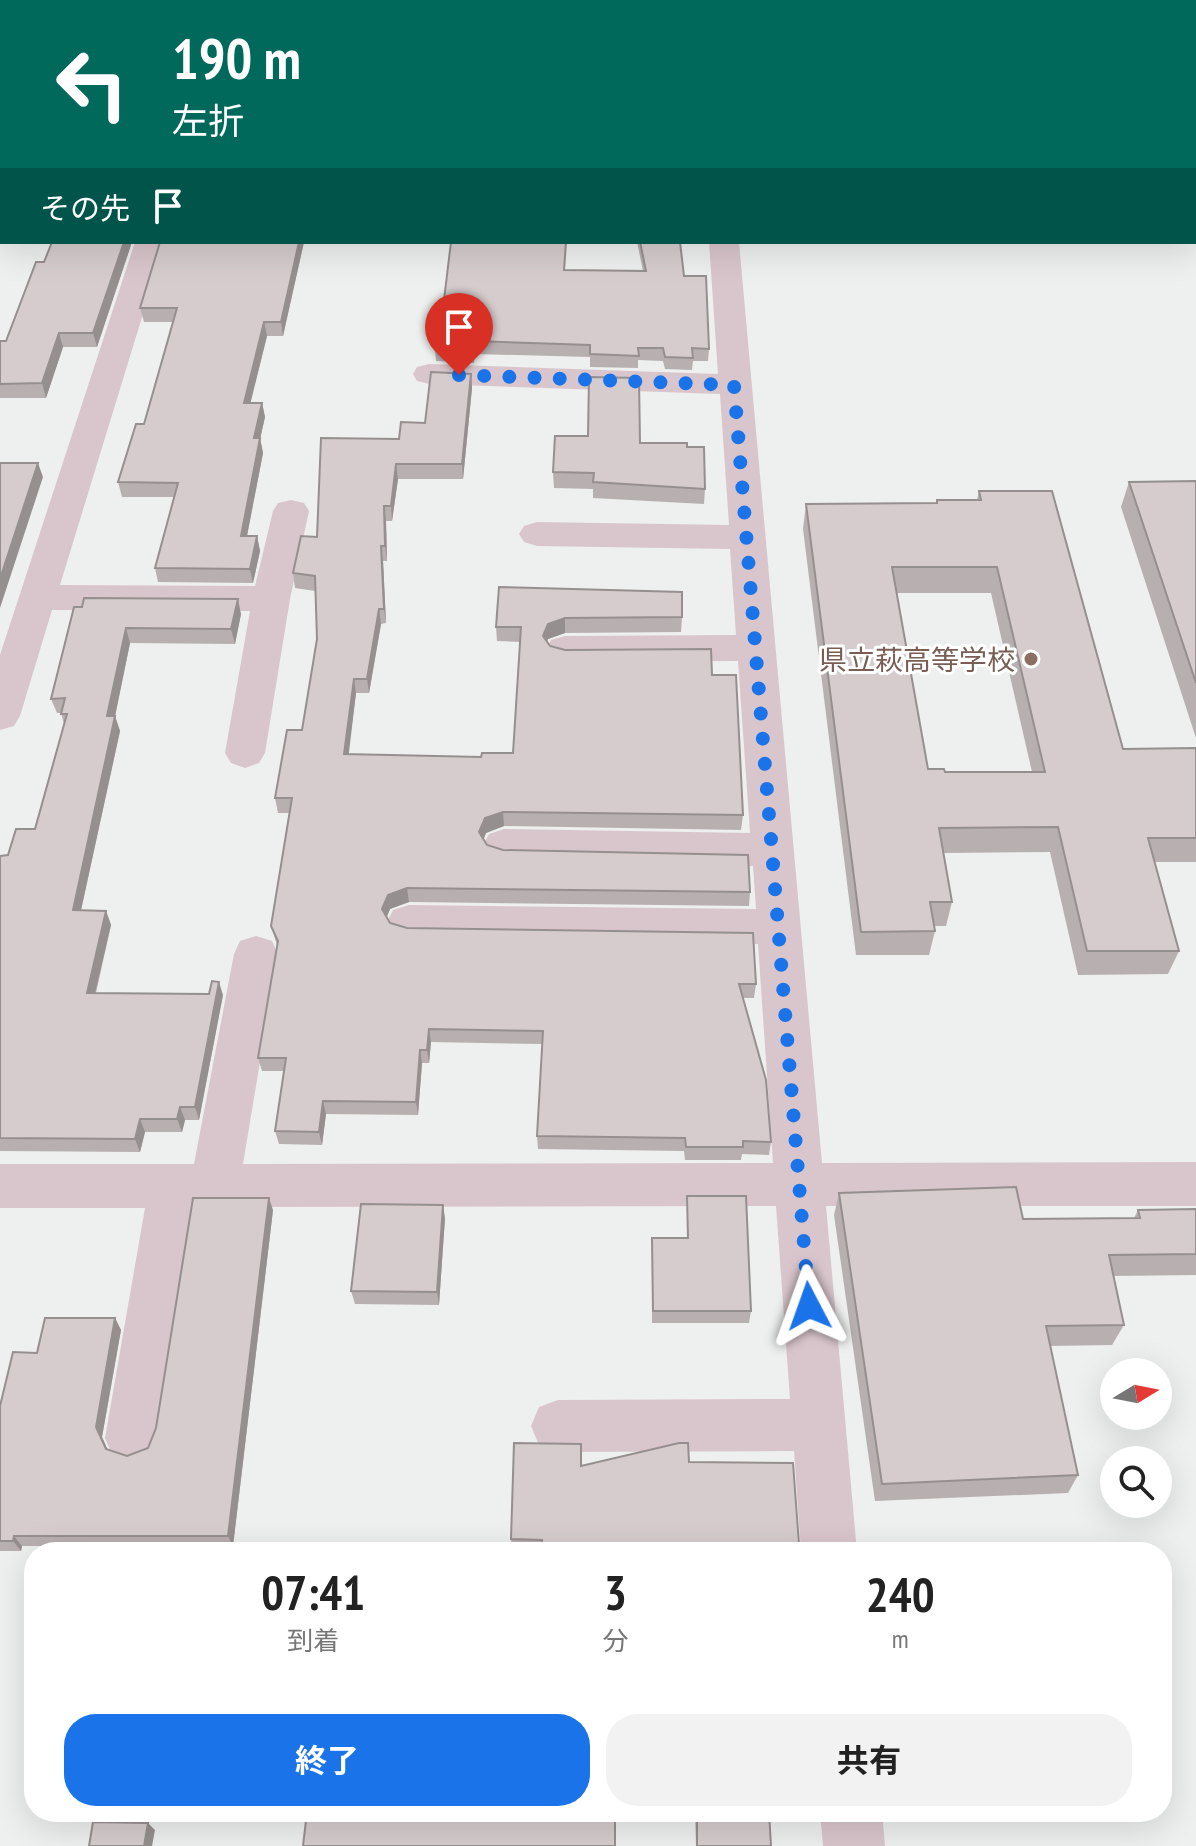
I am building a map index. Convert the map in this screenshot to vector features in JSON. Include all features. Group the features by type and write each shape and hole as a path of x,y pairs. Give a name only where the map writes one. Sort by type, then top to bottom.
{"street":[{"path":"0,716 149,244"},
{"path":"724,244 828,1542"},
{"path":"429,374 734,385"},
{"path":"245,753 271,599 291,511"},
{"path":"537,534 747,537"},
{"path":"38,597 271,599"},
{"path":"565,649 756,648"},
{"path":"504,845 773,850"},
{"path":"409,922 777,927"},
{"path":"132,1438 194,1186 256,954"},
{"path":"0,1186 1196,1184"},
{"path":"558,1426 819,1425"},
{"path":"852,1822 854,1846"}],"building":[{"path":"51,244 123,244 93,333 59,333 42,383 0,384 0,341 6,341 36,262 44,262"},
{"path":"159,244 299,244 281,322 264,322 244,403 262,403 254,438 260,438 241,536 257,536 250,569 155,568 178,483 118,482 136,424 144,424 177,308 140,308"},
{"path":"451,244 566,244 564,270 646,271 640,244 680,244 684,276 706,276 709,349 692,348 693,358 665,357 663,348 638,348 639,356 590,354 590,345 474,341 474,350 435,349 439,316 442,316"},
{"path":"431,372 471,374 462,464 396,464 391,506 384,506 385,546 381,546 384,609 379,609 367,679 354,679 344,754 481,757 482,753 513,753 521,627 496,627 499,587 682,592 682,617 565,618 548,624 543,636 550,646 565,650 711,649 712,675 736,675 743,815 503,812 485,818 479,832 487,845 503,850 748,855 750,892 407,888 388,895 382,909 390,923 407,928 753,933 756,984 739,984 766,1080 771,1142 743,1141 743,1147 686,1147 685,1138 537,1136 543,1031 429,1029 427,1050 420,1050 416,1102 323,1101 319,1132 275,1131 286,1058 258,1058 278,941 271,926 292,798 275,798 287,730 302,730 317,639 315,576 293,573 301,536 317,537 321,438 399,439 401,422 425,423"},
{"path":"589,377 639,378 640,443 687,443 687,447 704,447 705,489 593,482 594,473 553,472 555,436 588,436"},
{"path":"0,463 38,463 0,579"},
{"path":"1196,481 1196,683 1129,482"},
{"path":"979,491 1052,491 1123,749 1196,748 1196,838 1148,838 1179,951 1087,951 1058,827 939,828 952,902 930,902 935,931 861,932 806,504 981,500","holes":["892,567 997,567 1045,772 945,772 944,769 928,769"]},
{"path":"84,598 238,599 231,629 126,628 107,716 115,716 73,910 106,911 87,993 209,994 212,981 219,982 195,1107 180,1107 177,1119 140,1119 135,1139 0,1138 0,856 8,855 16,829 35,829 67,714 61,714 65,698 51,699 74,607 82,607"},
{"path":"1016,1187 1023,1219 1140,1218 1138,1210 1196,1209 1196,1254 1109,1255 1124,1325 1046,1326 1078,1475 882,1484 839,1193"},
{"path":"687,1196 746,1196 751,1311 653,1311 652,1238 688,1238"},
{"path":"193,1198 269,1198 228,1536 14,1536 13,1541 0,1541 0,1406 13,1352 37,1353 45,1318 115,1318 96,1427 106,1449 127,1456 148,1448 156,1428"},
{"path":"361,1204 443,1205 437,1292 351,1291"},
{"path":"514,1443 581,1444 581,1466 679,1443 688,1443 689,1462 793,1463 799,1542 542,1542 511,1539"},
{"path":"93,1822 148,1823 144,1846 89,1846"},
{"path":"306,1822 615,1822 615,1846 303,1846"},
{"path":"697,1822 770,1822 771,1846 697,1846"}],"place":[{"name":"県立萩高等学校","path":"1031,659"}],"route":[{"path":"459,375 734,385 809,1306"}]}
